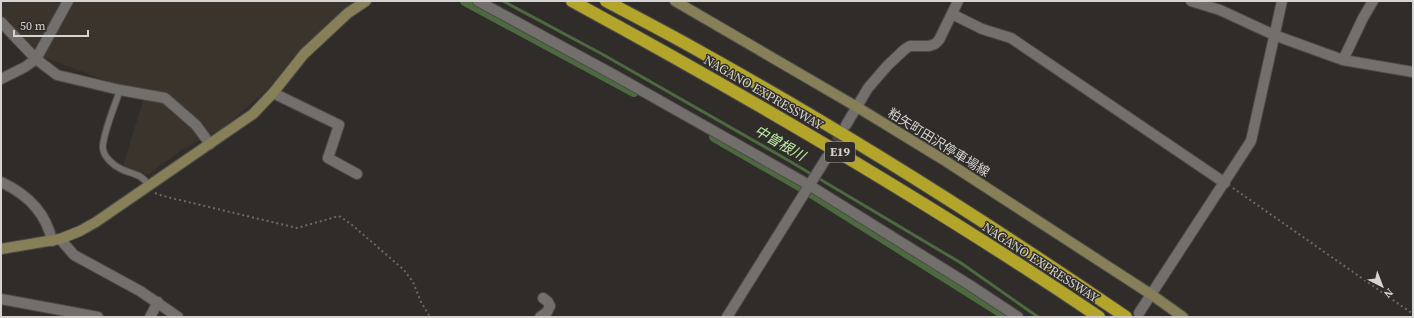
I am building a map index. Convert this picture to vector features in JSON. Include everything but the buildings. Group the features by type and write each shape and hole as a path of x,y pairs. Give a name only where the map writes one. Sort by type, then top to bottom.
{"highway":[{"name":"NAGANO EXPRESSWAY","path":"572,1 698,70 943,214 1099,317"},
{"name":"NAGANO EXPRESSWAY","path":"606,1 706,55 830,128 951,202 1126,317"}],"main road":[{"path":"1,248 56,240 80,231 96,222 253,114 273,93 304,54 348,13 366,1"},
{"name":"粕矢町田沢停車場線","path":"675,1 857,107 960,170 1152,295 1183,317"}],"street":[{"path":"1,79 30,65 36,59 68,1"},
{"path":"478,1 623,80 809,185 968,284 1018,317"},
{"path":"846,125 868,88 888,65 905,49 910,46 929,46 935,44 939,40 958,1"},
{"path":"1191,1 1220,10 1274,35 1344,60 1413,72"},
{"path":"1139,313 1251,141 1282,1"},
{"path":"1344,60 1370,2"},
{"path":"952,14 982,28 1011,38 1225,183"},
{"path":"1,22 36,59 57,75 120,90 165,98 196,125 210,144"},
{"path":"273,93 339,125 328,158 357,174"},
{"path":"727,317 827,156"},
{"path":"1,182 17,189 28,199 42,214 56,240 74,255 140,291 178,317"},
{"path":"540,317 547,312 550,306 543,298"},
{"path":"1,299 98,317"},
{"path":"150,317 158,302"}],"lane":[{"path":"120,90 103,143 104,152 115,166 140,175 149,186"}],"path":[{"path":"1225,183 1413,314"},
{"path":"149,186 156,194 163,196 220,211 297,228 339,216 351,224 404,270 413,282 421,302 430,317"}],"shaded area":[{"path":"1,1 357,1 344,10 297,53 270,87 224,128 183,149 148,175 123,166 146,91 134,91 43,57 34,52 1,14"}],"waterway":[{"path":"465,1 634,92"},
{"name":"中曽根川","path":"503,1 602,54 786,159 961,263 1038,317"},
{"path":"714,137 801,187"},
{"path":"811,193 1008,317"}],"tunnel":[{"path":"828,154 845,127"}]}
